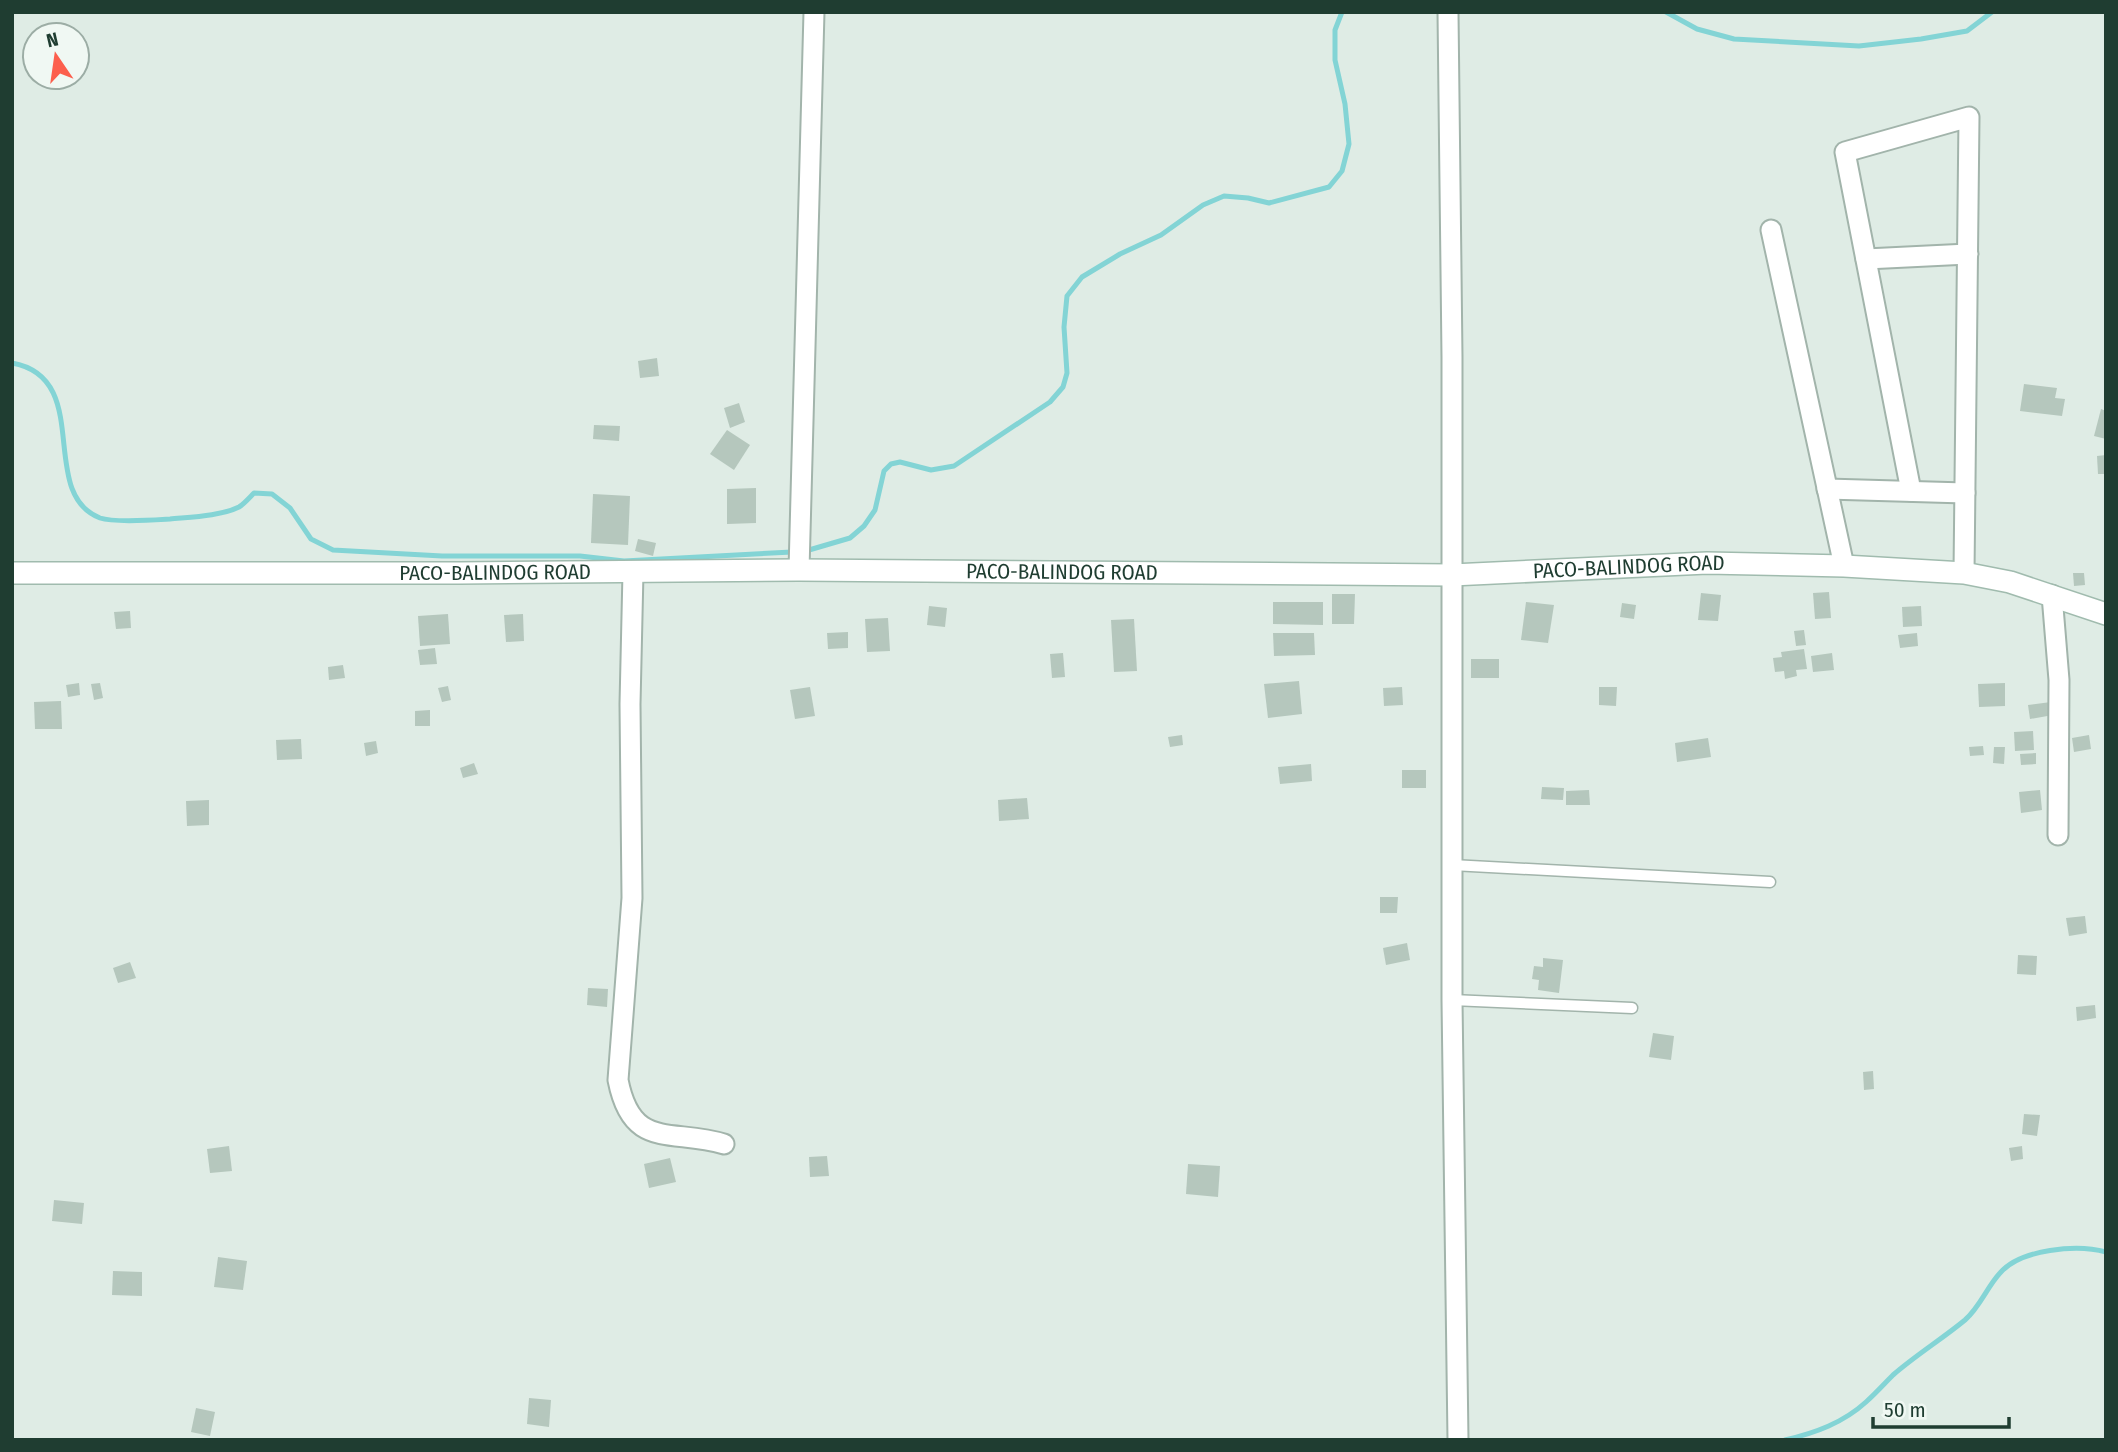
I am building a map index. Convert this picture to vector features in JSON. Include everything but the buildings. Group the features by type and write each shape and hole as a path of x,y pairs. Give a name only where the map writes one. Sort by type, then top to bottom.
{"street":[{"path":"799,570 814,12"},
{"path":"1448,12 1452,357 1452,1000 1458,1440"},
{"path":"1911,491 1846,152 1969,117 1964,573"},
{"path":"1771,230 1844,565"},
{"path":"1866,259 1968,254"},
{"path":"1827,489 1965,493"},
{"name":"PACO-BALINDOG ROAD","path":"12,573 799,570 1452,575 1707,564 1844,565 1964,573 2010,582 2106,614"},
{"path":"632,572 632,898 618,1080 621,1098 632,1117 648,1131 658,1135 705,1138 724,1144"},
{"path":"2052,595 2059,680 2058,835"}],"lane":[{"path":"1452,865 1770,882"},
{"path":"1452,1000 1632,1008"}],"waterway":[{"path":"809,550 850,538 864,526 875,510 884,471 891,464 900,462 931,470 954,466 1050,402 1063,387 1067,373 1064,327 1067,296 1082,277 1120,254 1161,235 1203,205 1224,196 1269,203 1329,187 1342,171 1349,144 1345,104 1335,60 1335,30 1342,12"},
{"path":"1666,12 1697,29 1734,39 1859,46 1967,31 1992,12"},
{"path":"12,363 37,373 52,390 59,412 71,485 81,505 100,518 145,520 215,514 239,507 254,493 272,494 290,508 311,539 333,550 442,556 580,556 624,561 792,552"},
{"path":"1785,1440 1828,1426 1848,1416 1870,1399 1893,1375 1965,1320 1995,1279 2009,1265 2021,1258 2050,1250 2106,1252"}]}
